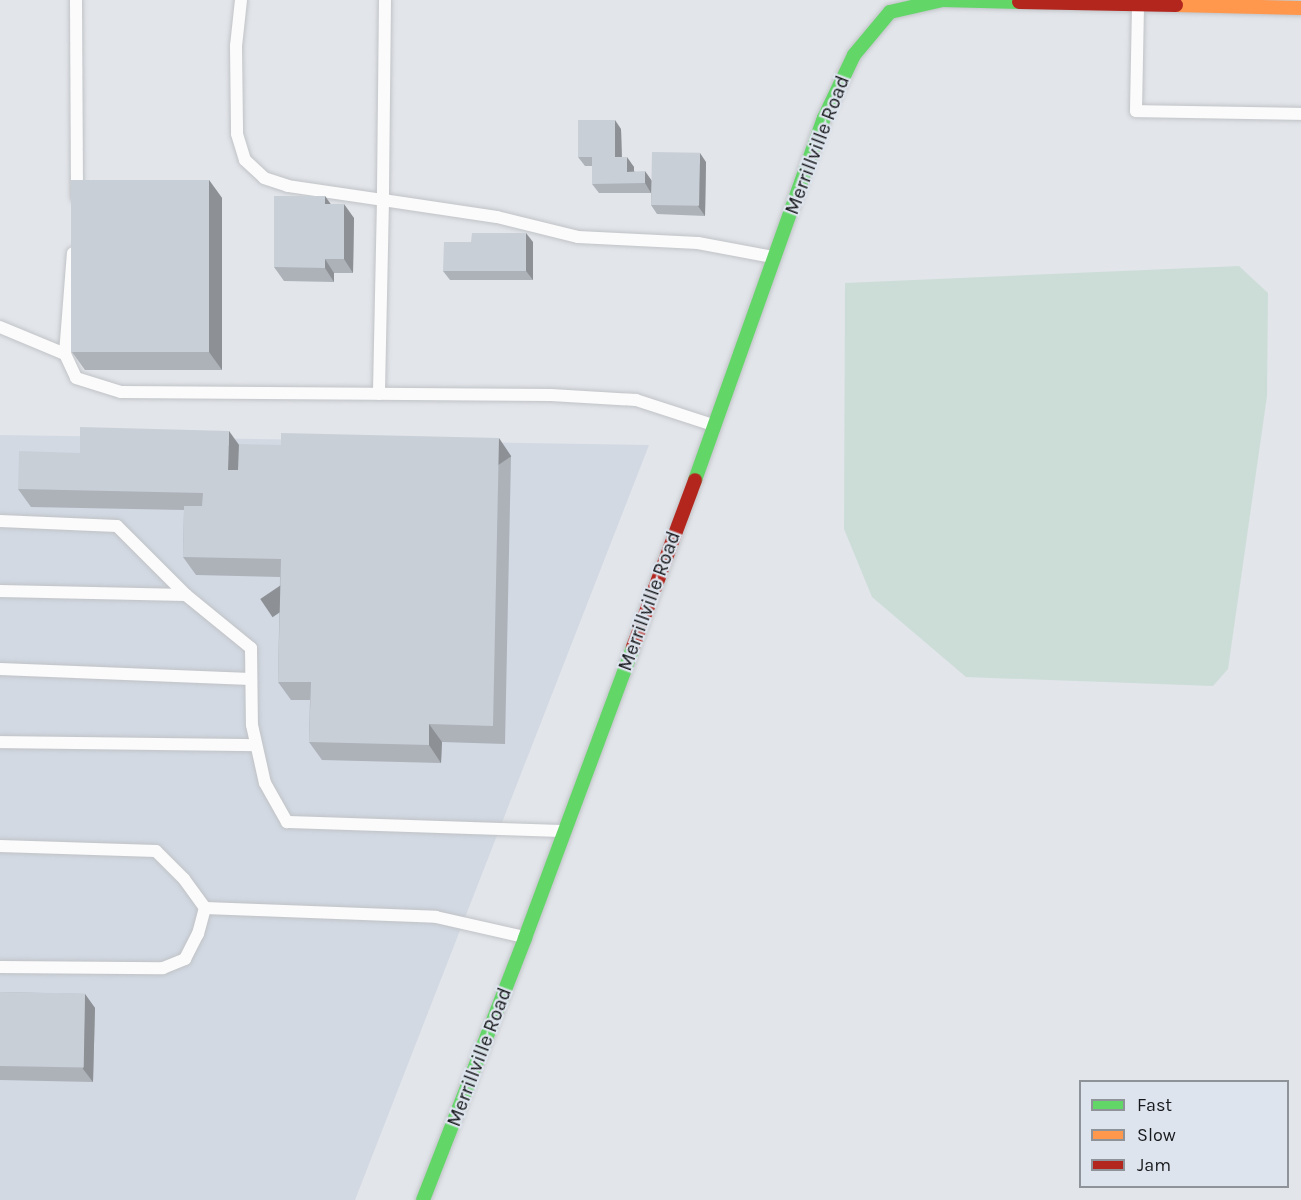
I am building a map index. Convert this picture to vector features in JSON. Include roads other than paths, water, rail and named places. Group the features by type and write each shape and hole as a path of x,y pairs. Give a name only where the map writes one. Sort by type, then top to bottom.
{"street":[{"path":"887,6 942,0 1301,8"},
{"name":"Merrillville Road","path":"423,1200 525,938 715,425 824,118 854,55 887,6"}],"lane":[{"path":"76,0 76,215"},
{"path":"241,0 236,46 237,134 245,160 264,178 288,186 497,217 578,237 698,243 774,257"},
{"path":"379,394 386,0"},
{"path":"1138,5 1136,111 1301,114"},
{"path":"74,238 65,354 76,378 121,392 551,395 636,400 715,425"},
{"path":"0,327 65,354"},
{"path":"0,521 117,526 186,595 251,648 252,725 256,745 265,783 287,822 564,831"},
{"path":"0,591 186,595"},
{"path":"0,669 251,679"},
{"path":"0,742 256,745"},
{"path":"0,846 156,851 184,879 205,908"},
{"path":"205,908 436,917 525,938"},
{"path":"0,967 163,968 185,959 198,934 205,908"}]}
